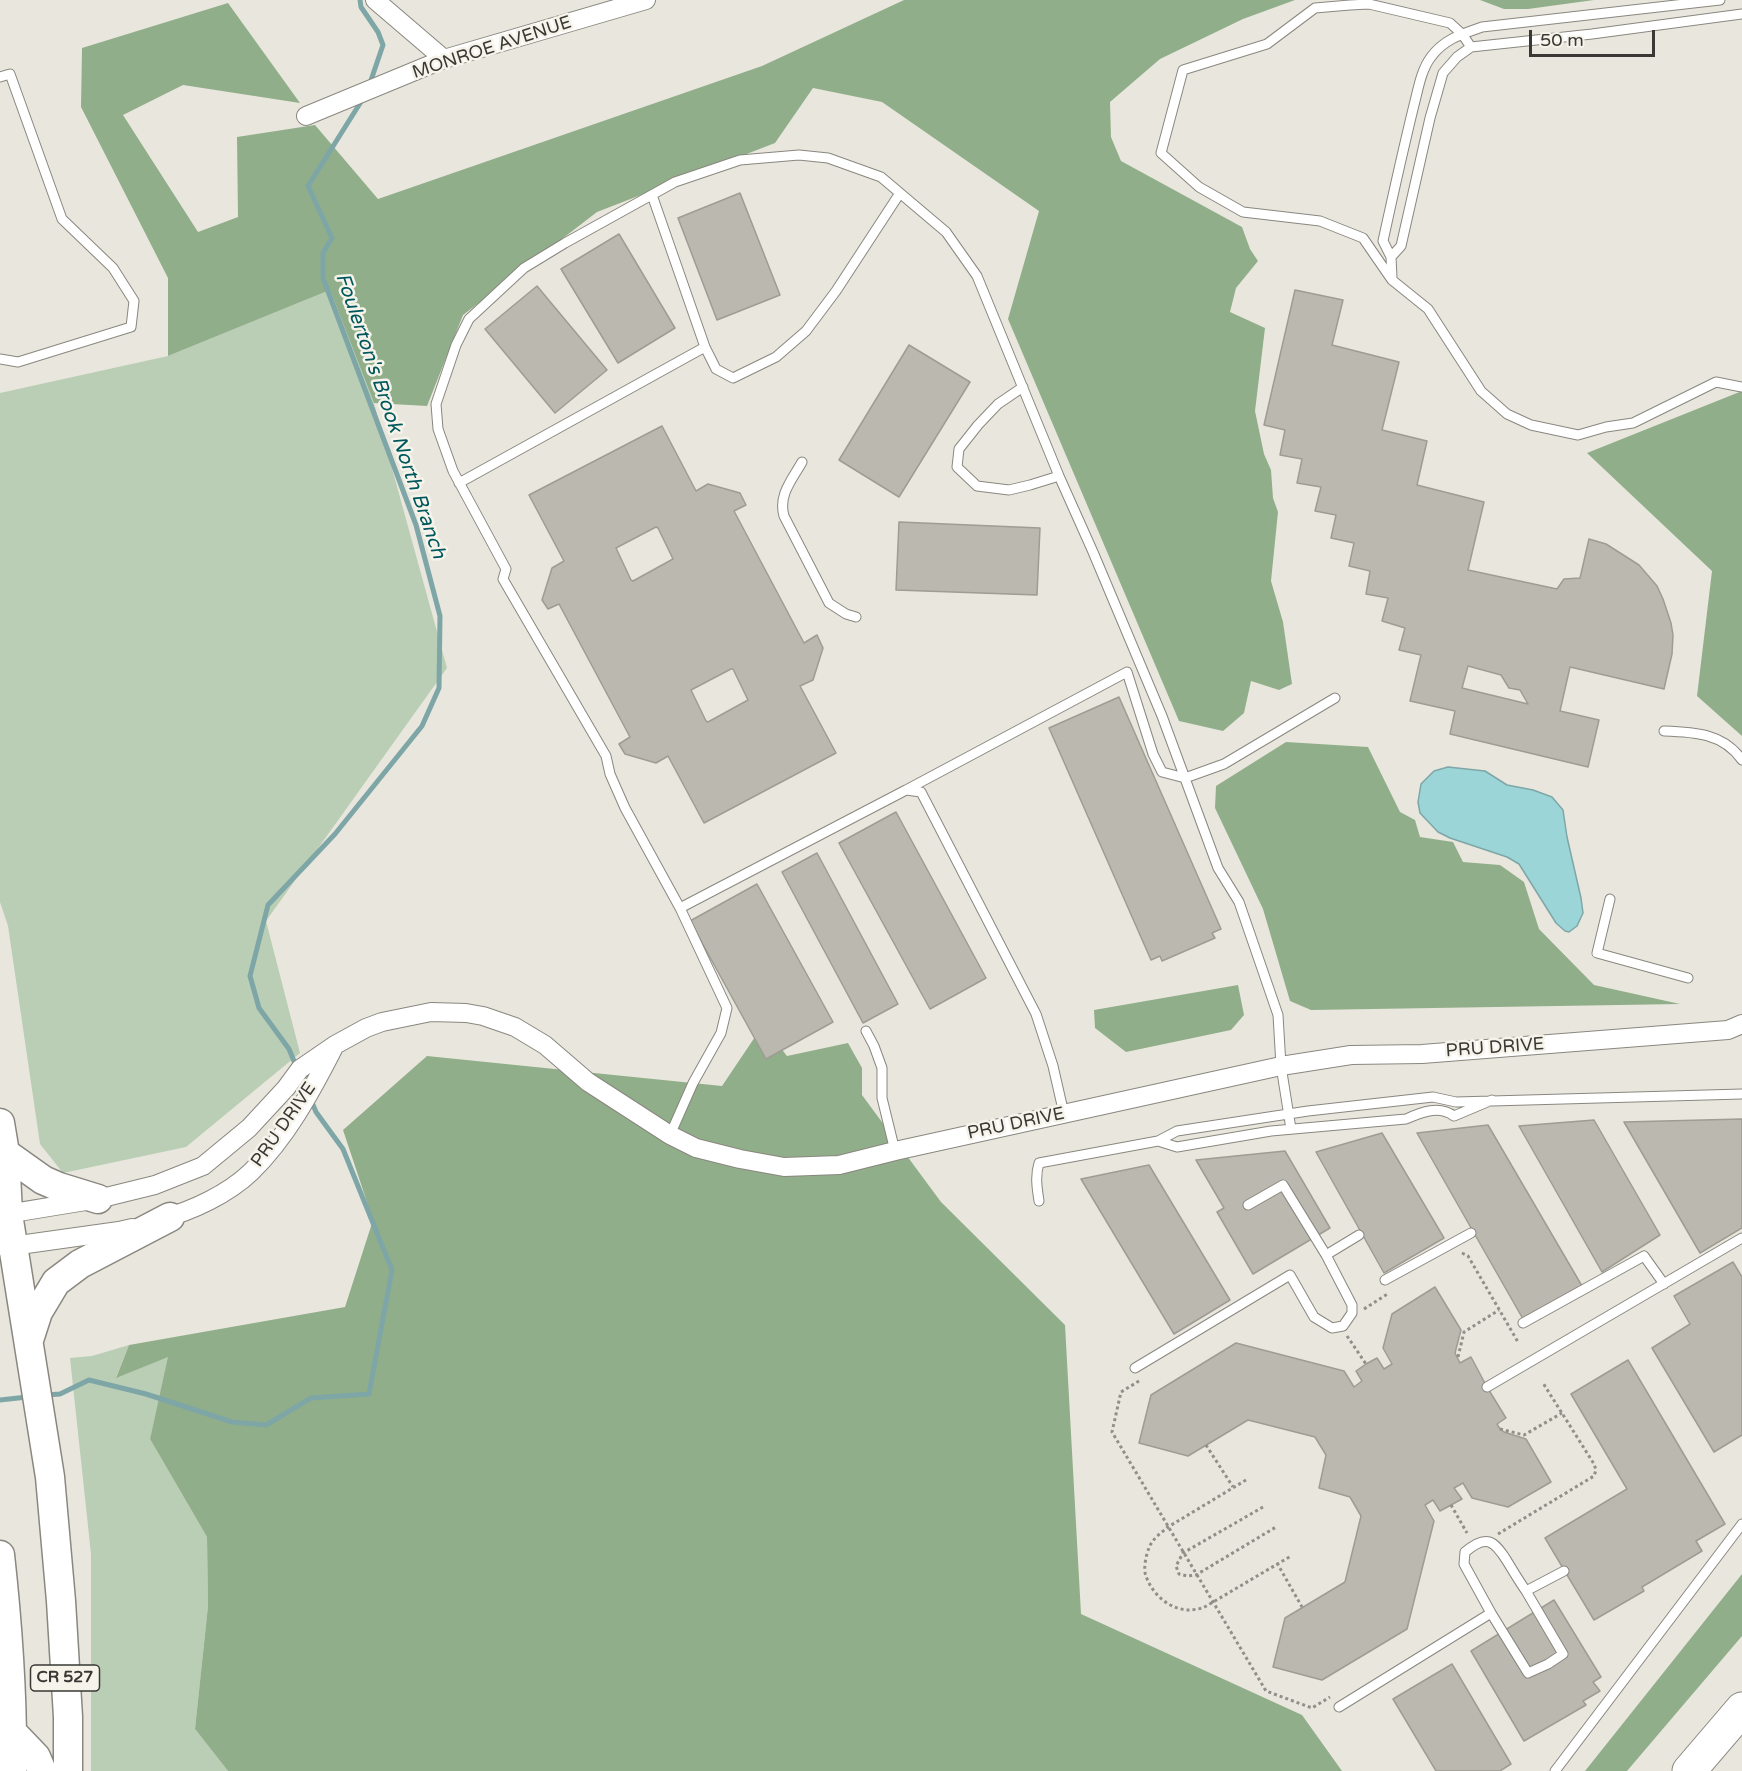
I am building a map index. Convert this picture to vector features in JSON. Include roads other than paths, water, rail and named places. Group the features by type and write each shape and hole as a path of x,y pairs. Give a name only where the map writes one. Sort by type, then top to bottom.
{"highway":[{"path":"1689,1771 1742,1709"}],"main road":[{"name":"CR 527","path":"0,1123 5,1153 6,1246 28,1342 50,1477 68,1717 68,1771"},
{"path":"5,1153 59,1188 98,1199"},
{"path":"28,1342 38,1312 56,1282 80,1264 170,1217"},
{"name":"CR 527","path":"0,1555 8,1629 6,1735 12,1771"},
{"path":"6,1735 36,1757 42,1771"}],"street":[{"path":"375,0 444,59"},
{"name":"MONROE AVENUE","path":"306,116 444,59 646,0"},
{"name":"PRU DRIVE","path":"4,1214 98,1199 155,1185 203,1166 249,1128 286,1088 300,1069 335,1045 366,1028 414,1014 448,1012 483,1016 507,1024 545,1045 588,1082 670,1135 696,1148 784,1167 839,1165 1281,1066 1351,1055 1422,1054 1728,1030 1742,1024"},
{"name":"PRU DRIVE","path":"6,1246 119,1231 170,1217 213,1199 250,1174 270,1151 317,1081 335,1045"}],"lane":[{"path":"1392,279 1391,257 1383,241 1421,79 1430,58 1447,41 1482,27 1720,0"},
{"path":"1471,47 1450,23 1369,4 1315,8 1267,44 1183,70 1161,153 1200,187 1243,212 1320,220 1363,238 1392,279 1428,309 1480,391 1507,414 1531,425 1578,435 1606,427 1633,423 1716,382 1742,387"},
{"path":"1653,8 1654,25"},
{"path":"1589,14 1592,34"},
{"path":"1391,257 1401,246 1430,118 1443,73 1456,57 1471,47 1742,14"},
{"path":"0,77 10,74 62,219 113,267 134,301 132,327 18,362 0,359"},
{"path":"670,1135 693,1083 722,1033 727,1008 680,908 625,808 609,774 606,756 503,579 506,569 453,471 438,429 436,404 456,345 469,319 524,268 675,182 740,160 800,156 828,158 881,177 946,232 977,276 1059,476 1162,716 1218,868 1239,902 1278,1015 1281,1066 1291,1129"},
{"path":"652,195 705,347 716,369 733,378 776,357 807,331 900,193"},
{"path":"459,483 705,347"},
{"path":"1023,387 998,404 972,433 959,449 957,467 977,486 1009,490 1059,476"},
{"path":"802,462 783,495 781,507 784,516 829,603 846,614 856,617"},
{"path":"680,908 1127,672 1153,754 1162,772 1185,778 1224,765 1335,699"},
{"path":"1664,731 1694,732 1718,739 1742,760"},
{"path":"906,790 921,792 1036,1014 1053,1066 1064,1114"},
{"path":"1610,899 1597,953 1688,978"},
{"path":"866,1031 882,1068 882,1098 895,1151"},
{"path":"1039,1201 1036,1185 1039,1163 1158,1141 1177,1131 1289,1114 1433,1097 1456,1102 1742,1094"},
{"path":"1158,1141 1177,1147 1291,1129 1406,1119 1425,1111 1447,1110 1454,1116 1492,1100"},
{"path":"1135,1368 1290,1275 1314,1317 1332,1328 1343,1326 1352,1313 1352,1305 1326,1255 1283,1185 1248,1205"},
{"path":"1384,1280 1471,1233"},
{"path":"1326,1255 1359,1235"},
{"path":"1487,1387 1742,1238"},
{"path":"1522,1323 1644,1256 1664,1284"},
{"path":"1555,1771 1742,1524"},
{"path":"1483,1541 1493,1543 1500,1549 1526,1591 1563,1654 1528,1673 1464,1564 1465,1552 1473,1545 1483,1541"},
{"path":"1526,1591 1564,1571"},
{"path":"1339,1707 1491,1612"}],"water":[{"path":"1448,767 1485,771 1507,785 1533,790 1552,797 1563,810 1583,913 1577,926 1569,932 1556,923 1519,864 1507,857 1438,832 1420,813 1418,802 1421,784 1434,771"}],"waterway":[{"name":"Foulerton's Brook North Branch","path":"360,0 361,7 378,32 383,45 369,86"},
{"name":"Foulerton's Brook North Branch","path":"296,1066 289,1049 259,1008 250,976 268,905 335,834 422,726 439,688 440,616 416,525 323,278 323,253 332,238 308,186 364,97"},
{"name":"Foulerton's Brook North Branch","path":"46,1395 60,1394 89,1380 146,1394 232,1422 266,1425 311,1398 369,1394 392,1270 343,1149 316,1112 311,1100"},
{"name":"Foulerton's Brook North Branch","path":"0,1400 27,1397"}]}
